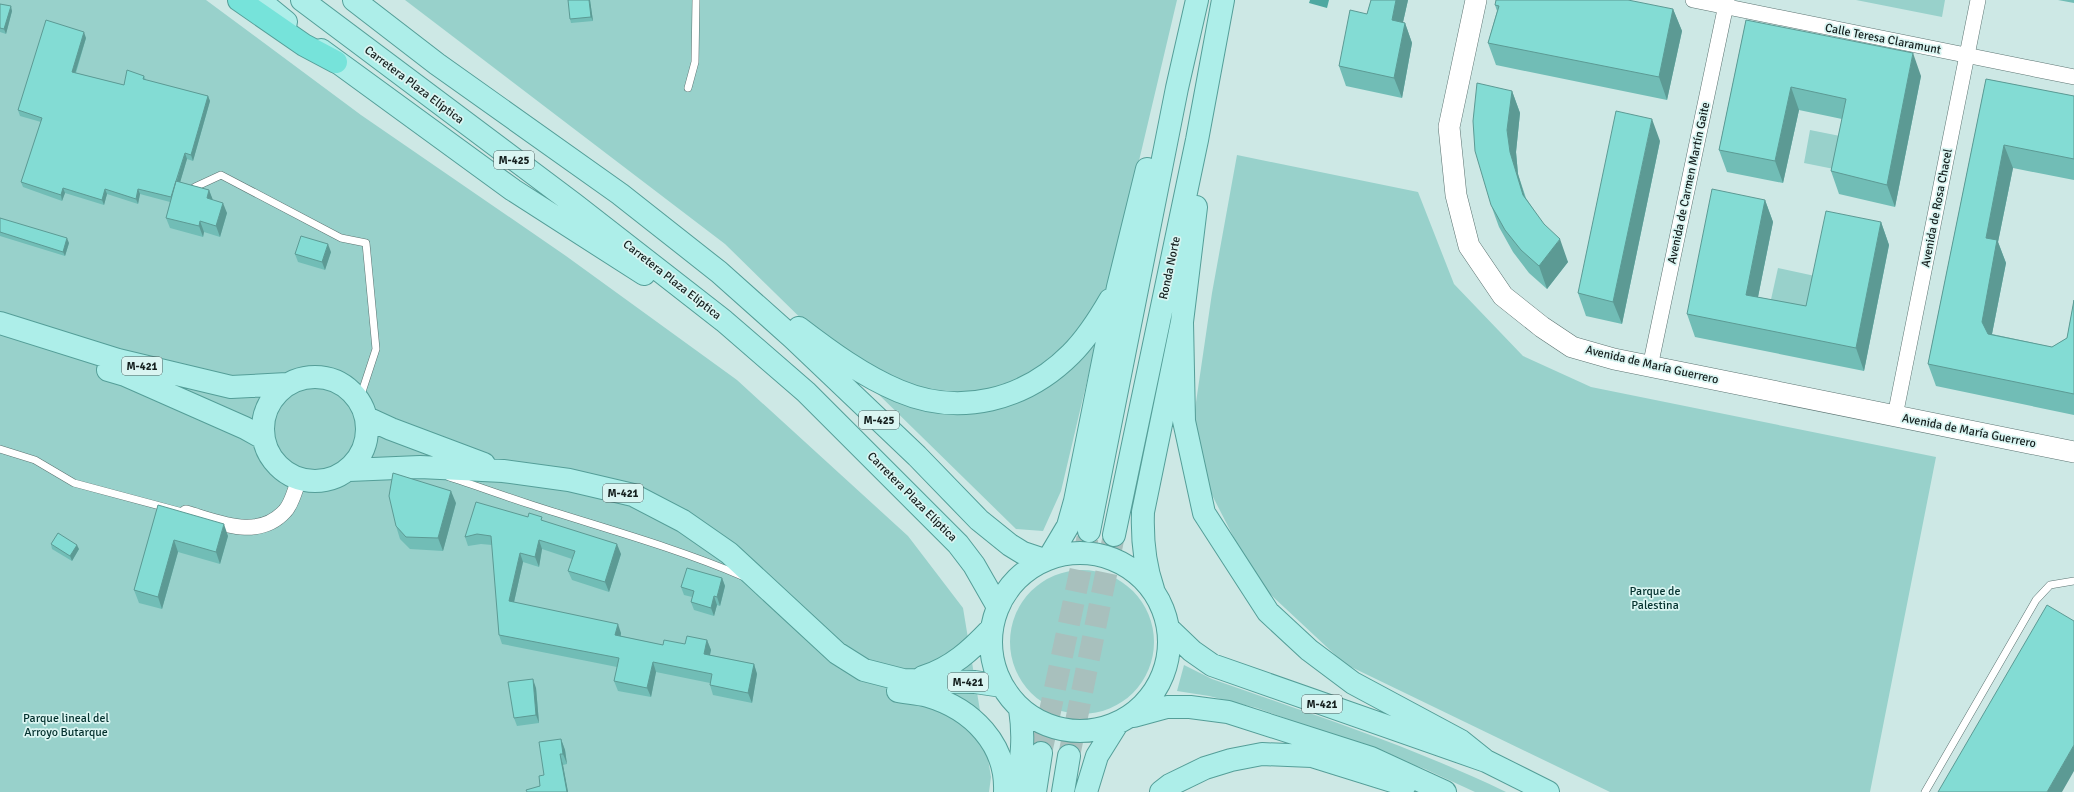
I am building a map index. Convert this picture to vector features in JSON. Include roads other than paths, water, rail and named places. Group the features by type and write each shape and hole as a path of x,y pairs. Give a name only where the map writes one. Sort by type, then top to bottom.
{"highway":[{"path":"239,0 304,45 336,62"}],"main road":[{"path":"259,0 336,62 520,194 648,277 724,321"},
{"name":"Carretera Plaza Elíptica","path":"302,0 574,204 724,321 806,392 958,544 974,564 998,607"},
{"name":"M-425","path":"354,0 437,64 620,194 719,272 799,343 917,456 979,520 1010,545 1023,552 1046,559"},
{"path":"1089,531 1177,88 1197,0"},
{"name":"Ronda Norte","path":"1114,535 1197,140 1223,0"},
{"path":"1046,559 1068,526 1075,501 1118,287 1153,149 1162,122 1177,88"},
{"path":"1154,592 1145,561 1142,538 1143,512 1182,322 1199,185 1197,140"},
{"path":"719,272 762,300 814,339 873,377 905,393 926,400 953,405 980,402 1014,392 1053,370 1085,338 1118,287"},
{"path":"1182,322 1184,421 1204,513 1268,612 1309,650 1353,683 1461,741 1486,761"},
{"name":"M-421","path":"0,323 118,360 231,388 287,384"},
{"name":"M-421","path":"0,336 125,375 245,428 263,438"},
{"name":"M-421","path":"320,376 342,382 360,398 367,418 366,439 362,455 349,470 339,476 321,481 299,480 284,471 270,458 263,438 264,418 272,398 287,384 297,379 320,376"},
{"name":"M-421","path":"367,418 391,429 504,471"},
{"name":"M-421","path":"349,470 420,467 504,471 569,480 633,496 683,521 729,554 803,624 851,663 876,674 903,680 930,677 1002,686"},
{"name":"M-421","path":"1124,721 1146,704 1158,688 1166,669 1170,649 1169,629 1165,612 1154,592 1143,578 1132,570 1100,555 1080,553 1046,559 1025,571 1009,587 998,607 992,629 991,646 995,670 1008,697 1020,708 1041,723 1066,731 1092,732 1167,707 1190,707 1228,712 1371,758 1445,792"},
{"name":"M-421","path":"930,677 962,658 992,629"},
{"name":"M-421","path":"1169,629 1192,651 1212,665 1486,761 1548,792"},
{"path":"851,663 863,675 877,684 889,689 926,695 943,701 973,719 990,736 1000,759 1005,780 1005,792"},
{"path":"1016,792 1024,732 1020,708"},
{"path":"1086,792 1097,756 1124,721"},
{"path":"1035,792 1041,753"},
{"path":"1161,792 1170,785 1205,768 1230,760 1262,754 1312,756 1380,778 1432,792"},
{"path":"1063,792 1069,756"}],"street":[{"name":"Avenida de María Guerrero","path":"1476,0 1449,127 1456,195 1469,246 1503,296 1542,327 1572,347 1650,367 2074,452"},
{"name":"Calle Teresa Claramunt","path":"1693,0 1727,3 1967,56 2074,77"},
{"name":"Avenida de Rosa Chacel","path":"1895,416 1978,0"},
{"name":"Avenida de Carmen Martín Gaite","path":"1650,367 1727,3"},
{"path":"186,513 240,528 264,526 286,511 299,480"}],"lane":[{"path":"688,88 695,62 696,0"},
{"path":"195,187 221,175 341,238 366,243 376,349 360,398"},
{"path":"0,449 35,460 74,483 186,513"},
{"path":"420,467 532,505 633,536 759,582"},
{"path":"1925,792 2036,600 2050,585 2074,581"}],"tunnel":[{"path":"1041,753 1089,531"},
{"path":"1069,756 1114,535"}],"park label":[{"name":"Parque de Palestina","path":"1655,598"},
{"name":"Parque lineal del Arroyo Butarque","path":"66,725"}]}
